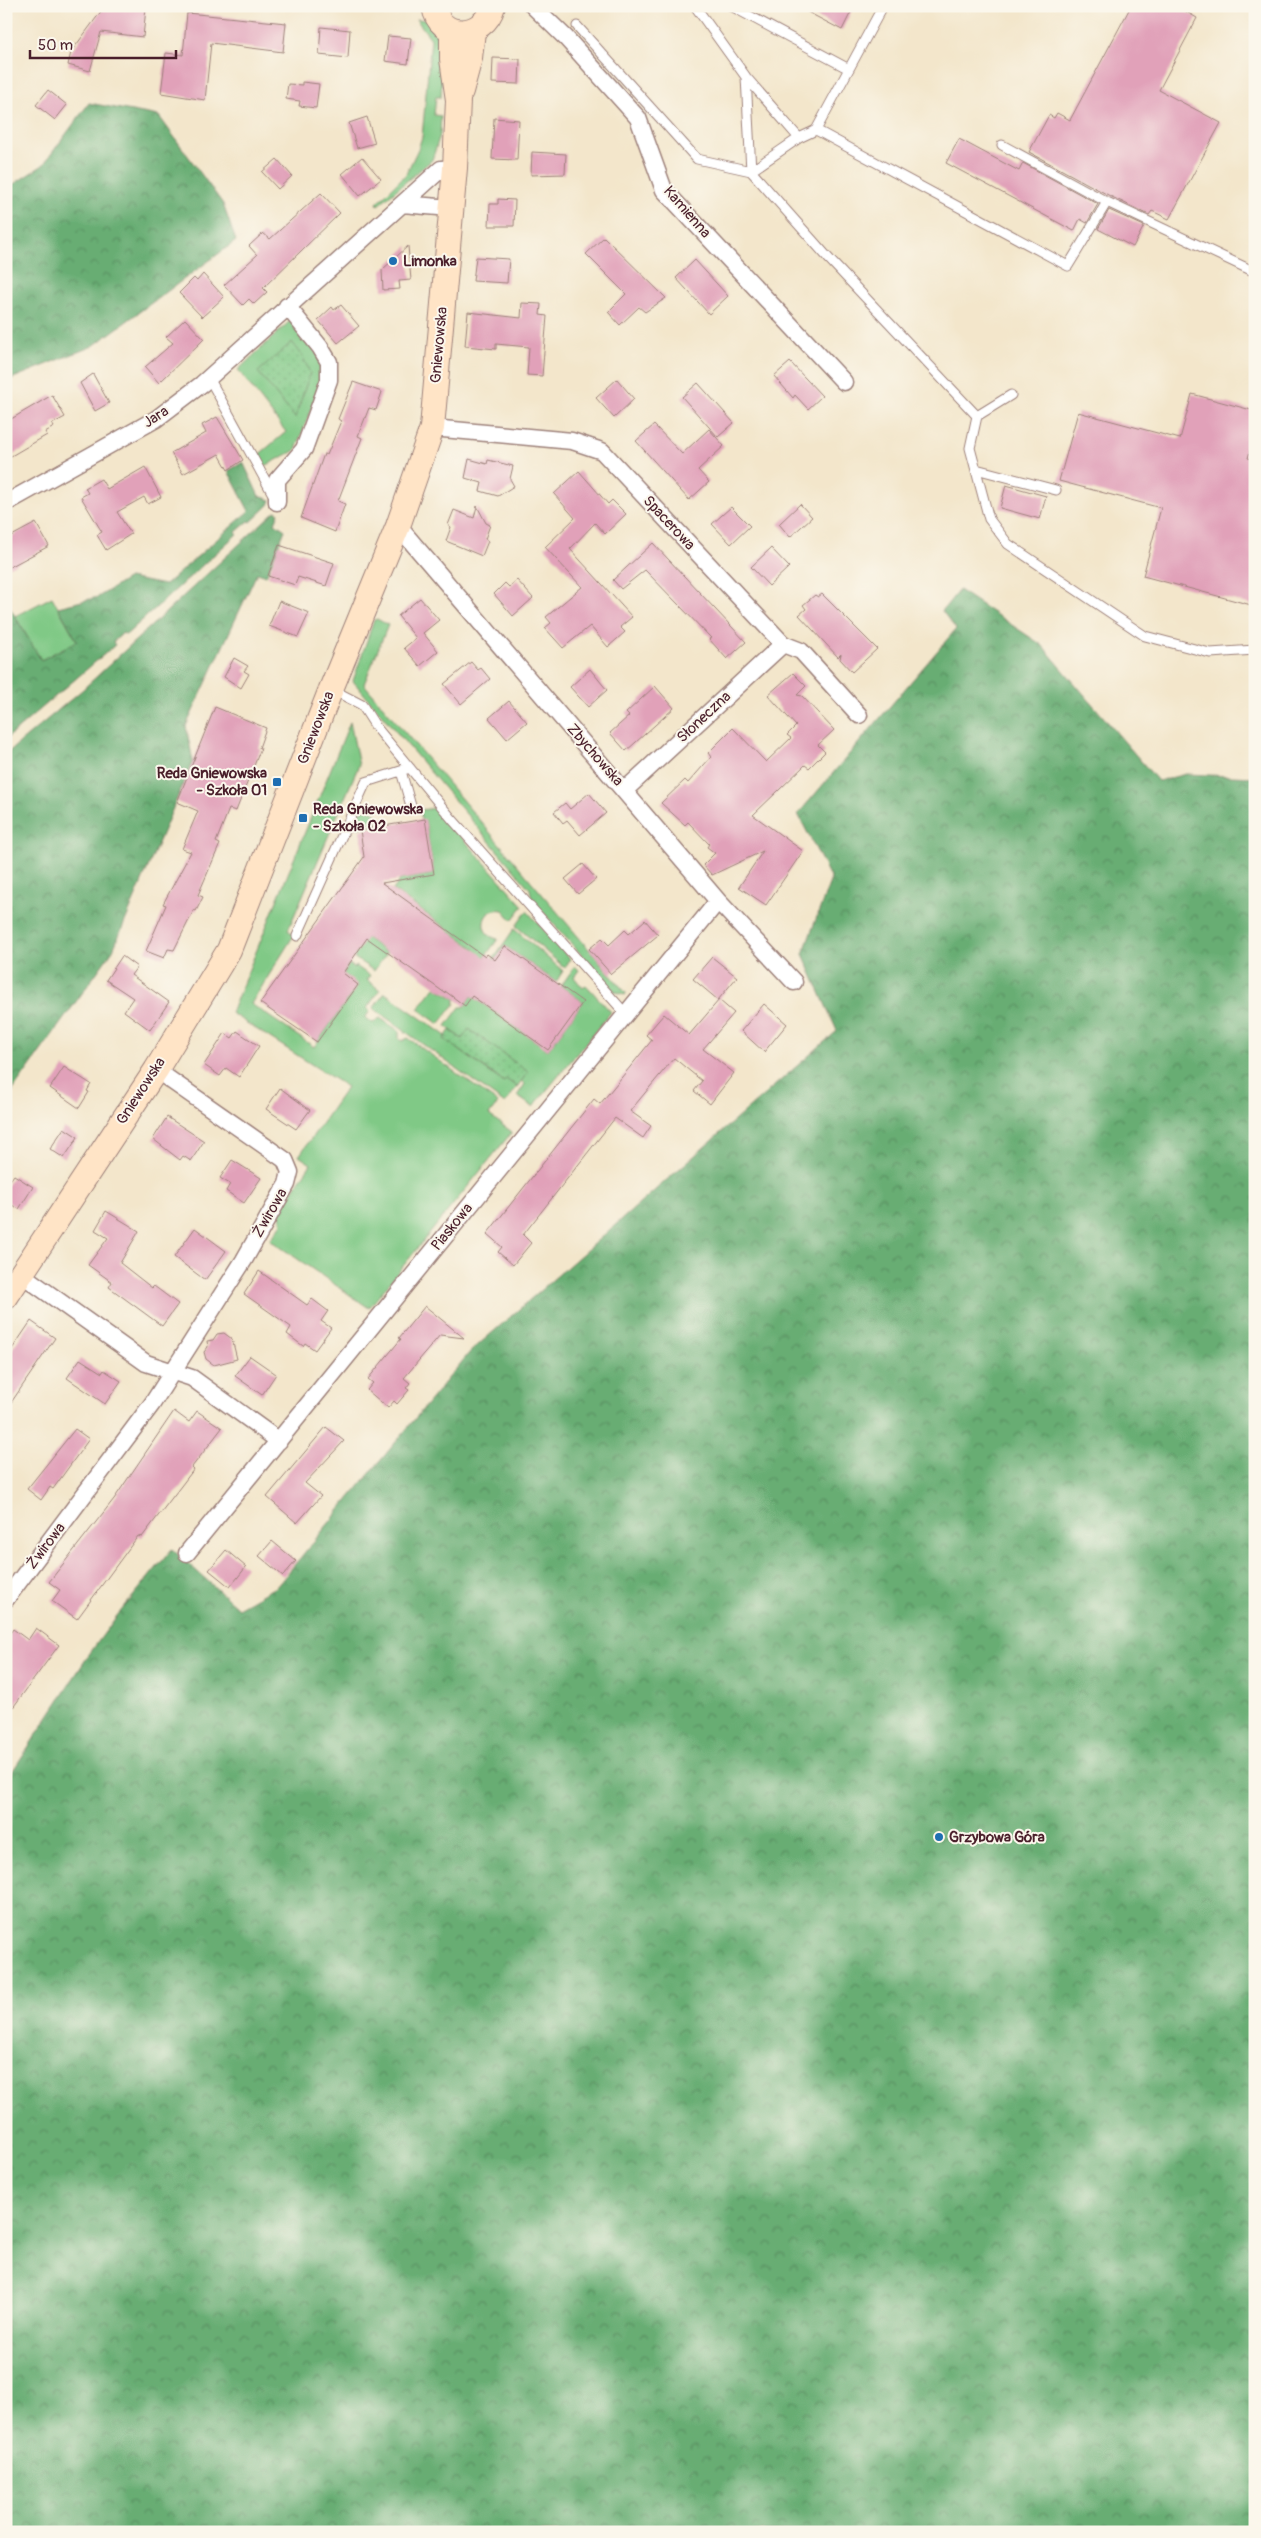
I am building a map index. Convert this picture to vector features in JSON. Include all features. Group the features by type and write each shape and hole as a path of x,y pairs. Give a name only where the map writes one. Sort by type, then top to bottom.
{"street":[{"path":"434,6 435,13 442,23 462,30 483,25 490,16 493,6"},
{"name":"Kamienna","path":"533,6 566,38 638,118 664,190 844,382"},
{"name":"Gniewowska","path":"6,1296 156,1070 229,950 331,689 398,526 432,428 455,168 458,100 452,59 462,30"},
{"name":"Jara","path":"6,503 156,418 209,378 442,169 455,168"},
{"path":"402,204 451,208"},
{"path":"277,502 277,480 304,449 329,380 329,362 320,347 288,306"},
{"name":"Spacerowa","path":"432,428 572,441 602,451 783,644 800,651 859,714"},
{"name":"Zbychowska","path":"398,526 718,901 794,982"},
{"name":"Słoneczna","path":"625,790 783,644"},
{"name":"Piaskowa","path":"187,1553 718,901"},
{"name":"Żwirowa","path":"6,1599 152,1404 171,1371 244,1260 287,1184 290,1172 285,1160 156,1070"},
{"path":"21,1274 146,1363 192,1378 280,1441"}],"lane":[{"path":"695,6 746,77 799,138"},
{"path":"731,6 849,69"},
{"path":"751,171 799,138 816,130 884,6"},
{"path":"1252,6 1255,9"},
{"path":"577,26 697,160 751,171 830,260 977,416"},
{"path":"746,77 751,171"},
{"path":"816,130 1068,266 1107,202"},
{"path":"1002,145 1107,202 1255,272"},
{"path":"209,378 277,502"},
{"path":"1011,394 977,416 970,448 990,519 1008,544 1145,636 1210,653 1255,650"},
{"path":"976,469 1056,490"},
{"path":"331,689 362,705 405,770 625,1013"},
{"path":"405,770 411,806"},
{"path":"297,936 366,782 405,770"}],"green space":[{"path":"416,19 428,20 445,38 441,97 436,97 434,115 441,116 440,135 432,160 378,205 377,203 406,174 422,137 431,39"},
{"path":"89,103 159,116 223,204 236,241 93,346 6,381 6,189 43,165"},
{"path":"291,320 319,355 323,376 296,450 263,467 256,457 286,432 238,370"},
{"path":"292,342 302,355 310,373 295,418 258,372"},
{"path":"243,462 259,496 271,500 269,505 251,522 249,521 236,532 237,534 126,635 123,633 113,642 115,645 6,739 6,601 41,660 77,641 58,607 98,597 129,578 165,585 249,511 228,471"},
{"path":"275,511 279,513 275,523 285,530 266,576 257,573 186,726 193,761 113,950 6,1100 6,754 82,690"},
{"path":"959,590 1042,645 1158,781 1186,774 1255,777 1255,2532 6,2532 6,1781 90,1653 116,1617 172,1549 238,1608 277,1586 470,1352 837,1031 803,954 831,879 798,814 956,629 942,611"},
{"path":"52,597 77,641 41,660 15,616"},
{"path":"377,619 388,625 364,684 626,993 625,995 614,991 532,900 530,889 353,681 374,620"},
{"path":"350,722 359,765 288,930 294,935 251,1004 314,1047 358,985 343,974 349,964 355,968 356,966 370,976 367,980 380,990 367,1008 370,1011 365,1018 373,1023 380,1018 399,1031 399,1039 402,1041 408,1038 498,1103 489,1115 512,1132 369,1308 270,1240 282,1224 279,1211 311,1164 299,1156 347,1087 231,1013"},
{"path":"367,808 375,813 378,824 357,828 360,812"},
{"path":"436,808 523,906 512,920 503,910 490,912 486,916 484,927 486,932 498,939 484,958 474,951 475,949 393,890 400,880 434,874 425,820 421,820 420,810"},
{"path":"527,911 570,959 565,968 516,926"},
{"path":"514,929 563,971 556,982 505,946 495,960 493,959"},
{"path":"361,934 387,953 374,971 347,953"},
{"path":"575,966 579,970 574,977 583,988 586,985 611,1012 533,1107 517,1096 525,1084 521,1081 528,1072 469,1030 462,1039 446,1026 460,1007 464,1007 472,996 548,1050 583,1002 561,986"},
{"path":"435,987 456,999 454,1002 456,1003 439,1024 418,1009"},
{"path":"385,993 446,1036 444,1039 503,1082 506,1079 517,1087 505,1104 373,1008"},
{"path":"469,1029 528,1072 517,1087 506,1079 504,1082 444,1039 450,1030 462,1039"}],"building":[{"path":"105,6 146,8 143,37 101,32 90,71 68,65 71,52"},
{"path":"796,6 854,6 842,30"},
{"path":"1131,6 1176,6 1197,18 1159,90 1221,123 1169,219 1152,211 1149,215 1029,152 1049,115 1054,118 1057,113 1070,120"},
{"path":"187,13 286,23 283,52 211,43 205,100 161,93 166,53 183,55"},
{"path":"321,27 350,30 348,58 319,55"},
{"path":"388,36 411,38 408,64 385,61"},
{"path":"493,58 520,59 519,84 492,83"},
{"path":"302,82 319,84 316,108 299,106 300,101 286,99 288,84 302,85"},
{"path":"48,90 67,105 55,120 36,105"},
{"path":"367,117 375,143 357,148 349,123"},
{"path":"494,118 519,120 517,160 492,159"},
{"path":"959,139 1019,171 1023,163 1098,204 1087,223 1080,219 1074,231 946,163"},
{"path":"532,152 566,154 565,174 531,175"},
{"path":"362,157 381,179 360,196 342,174"},
{"path":"277,159 292,176 278,189 262,172"},
{"path":"321,193 340,213 263,288 267,292 254,304 249,299 243,305 224,285 257,255 249,246 263,233 270,239"},
{"path":"498,199 515,200 514,226 489,226 490,204 498,204"},
{"path":"1109,210 1144,226 1133,247 1098,229"},
{"path":"604,237 666,298 645,312 639,307 620,325 608,312 626,294 586,254"},
{"path":"408,246 411,280 399,281 400,289 383,290 382,270"},
{"path":"476,257 509,259 507,283 473,281"},
{"path":"695,260 728,296 709,314 676,278"},
{"path":"203,274 224,297 202,317 179,293 194,278 197,281"},
{"path":"522,303 541,304 540,315 547,316 542,376 527,375 529,347 496,344 496,349 465,346 468,312 521,318"},
{"path":"341,305 359,326 338,343 318,320 332,307 334,310"},
{"path":"185,319 204,339 159,383 145,367 173,343 166,337"},
{"path":"790,362 822,396 808,409 795,395 793,398 774,376"},
{"path":"93,374 109,403 95,411 80,383"},
{"path":"617,379 634,399 614,418 596,398"},
{"path":"353,382 382,392 376,410 369,408 358,436 362,438 338,501 345,504 335,532 301,518 324,454 327,455 341,421 338,419"},
{"path":"698,383 734,423 718,437 682,397"},
{"path":"1192,394 1255,411 1255,434 1248,458 1255,460 1255,606 1143,576 1161,508 1059,481 1078,412 1180,439"},
{"path":"52,395 65,417 52,424 54,427 45,432 47,435 6,459 6,422"},
{"path":"217,417 243,460 228,470 219,454 183,474 171,453 206,433 202,425"},
{"path":"654,425 682,454 709,429 724,446 698,470 709,482 689,500 636,441"},
{"path":"469,459 487,464 488,460 513,466 510,479 514,486 498,496 480,491 482,483 465,478"},
{"path":"145,467 161,497 148,504 144,497 117,512 131,534 106,550 97,535 102,532 81,497 88,493 85,488 101,479 107,489"},
{"path":"579,471 608,504 612,500 626,514 605,534 595,523 570,549 632,617 620,627 625,632 608,647 590,626 563,648 545,628 551,623 546,617 582,587 545,547 575,518 554,494"},
{"path":"1006,485 1046,496 1040,519 1000,508"},
{"path":"800,504 812,517 790,537 779,524"},
{"path":"477,506 486,523 490,525 485,539 488,541 482,556 446,541 451,527 448,525 454,510 474,518"},
{"path":"731,507 750,526 731,544 712,524"},
{"path":"36,523 49,546 6,569 6,539"},
{"path":"653,543 746,642 727,659 709,639 711,638 645,570 621,589 613,580"},
{"path":"279,545 334,563 326,586 298,577 295,585 268,576"},
{"path":"771,548 789,567 769,586 751,567"},
{"path":"517,580 533,598 513,616 494,594 505,583 509,587"},
{"path":"822,594 877,649 852,672 840,659 841,654 838,657 799,615 806,609 803,605 815,595 818,597"},
{"path":"420,598 439,620 423,633 438,651 420,666 404,648 416,638 398,616"},
{"path":"279,601 309,613 298,637 269,626"},
{"path":"234,658 248,666 244,671 249,674 241,688 224,677"},
{"path":"471,662 478,670 481,668 490,679 461,704 444,684"},
{"path":"590,669 607,690 588,707 570,687"},
{"path":"793,673 806,686 797,695 802,696 834,730 818,745 825,752 809,768 805,765 753,815 803,851 766,905 739,887 763,851 712,875 703,865 715,853 707,847 709,844 688,822 685,825 661,803 685,780 688,783 711,757 708,753 733,728 766,762 791,738 787,735 796,726 768,695"},
{"path":"655,686 674,708 626,751 610,733 629,716 626,713"},
{"path":"509,701 527,722 507,739 489,718"},
{"path":"215,707 266,728 259,748 261,748 236,811 229,809 216,842 220,844 198,895 203,897 196,911 194,910 174,950 168,949 164,958 146,951 166,905 163,904 191,852 182,849 198,811 177,802"},
{"path":"589,793 606,813 580,835 567,820 563,823 554,812 565,803 570,809"},
{"path":"425,819 434,874 382,883 485,957 487,954 495,960 505,946 583,1002 548,1050 472,996 465,1006 367,938 343,973 358,985 317,1042 260,1003 364,857 360,830"},
{"path":"583,864 596,879 578,894 565,879"},
{"path":"645,920 658,935 611,974 589,949 602,938 609,945 625,930 629,934"},
{"path":"122,956 137,967 131,975 169,1002 150,1030 124,1011 133,998 106,980"},
{"path":"712,957 737,977 718,1000 693,979"},
{"path":"719,1000 734,1013 703,1049 734,1073 710,1104 694,1091 702,1081 674,1058 630,1111 651,1126 643,1138 615,1118 523,1235 531,1243 513,1265 498,1252 502,1247 487,1234 594,1099 600,1104 652,1040 646,1035 664,1014 689,1035"},
{"path":"764,1004 787,1024 764,1052 741,1031"},
{"path":"237,1031 259,1046 239,1077 226,1068 220,1076 204,1065 225,1033 232,1038"},
{"path":"64,1067 91,1084 87,1091 89,1092 79,1108 50,1088"},
{"path":"280,1088 310,1110 296,1129 266,1109"},
{"path":"167,1117 204,1141 191,1161 183,1156 180,1160 153,1139"},
{"path":"64,1128 78,1137 64,1158 50,1149"},
{"path":"232,1160 261,1178 244,1203 226,1191 230,1184 220,1178"},
{"path":"14,1175 33,1187 19,1209 6,1201 6,1186"},
{"path":"106,1211 139,1231 120,1263 152,1288 154,1286 178,1304 162,1326 109,1287 112,1282 88,1265 108,1238 95,1230"},
{"path":"195,1228 226,1251 205,1280 174,1257"},
{"path":"259,1271 307,1305 312,1299 328,1311 321,1321 331,1328 315,1350 305,1343 303,1346 287,1334 291,1327 244,1294"},
{"path":"425,1306 464,1338 440,1335 404,1378 410,1383 406,1388 409,1390 397,1404 394,1401 388,1408 367,1390 373,1383 368,1379"},
{"path":"31,1321 55,1338 6,1410 6,1358"},
{"path":"224,1333 232,1339 237,1359 214,1365 206,1359 204,1352 208,1347 207,1341 213,1340 217,1334"},
{"path":"250,1356 276,1374 262,1395 235,1376"},
{"path":"80,1359 102,1373 104,1370 121,1381 105,1404 67,1378"},
{"path":"174,1411 189,1422 197,1411 222,1428 192,1467 194,1469 142,1537 138,1536 77,1619 52,1601 60,1590 49,1582 114,1499"},
{"path":"326,1427 344,1441 305,1483 321,1496 297,1523 267,1497"},
{"path":"75,1429 89,1439 53,1489 50,1487 41,1500 27,1489"},
{"path":"272,1541 296,1561 283,1576 259,1556"},
{"path":"226,1550 246,1567 230,1587 209,1570"},
{"path":"36,1628 59,1645 6,1717 6,1639 13,1629 28,1640"}],"place":[{"name":"Limonka","path":"393,261"},
{"name":"Reda Gniewowska - Szkoła 01","path":"277,782"},
{"name":"Reda Gniewowska - Szkoła 02","path":"303,818"},
{"name":"Grzybowa Góra","path":"939,1837"}]}
